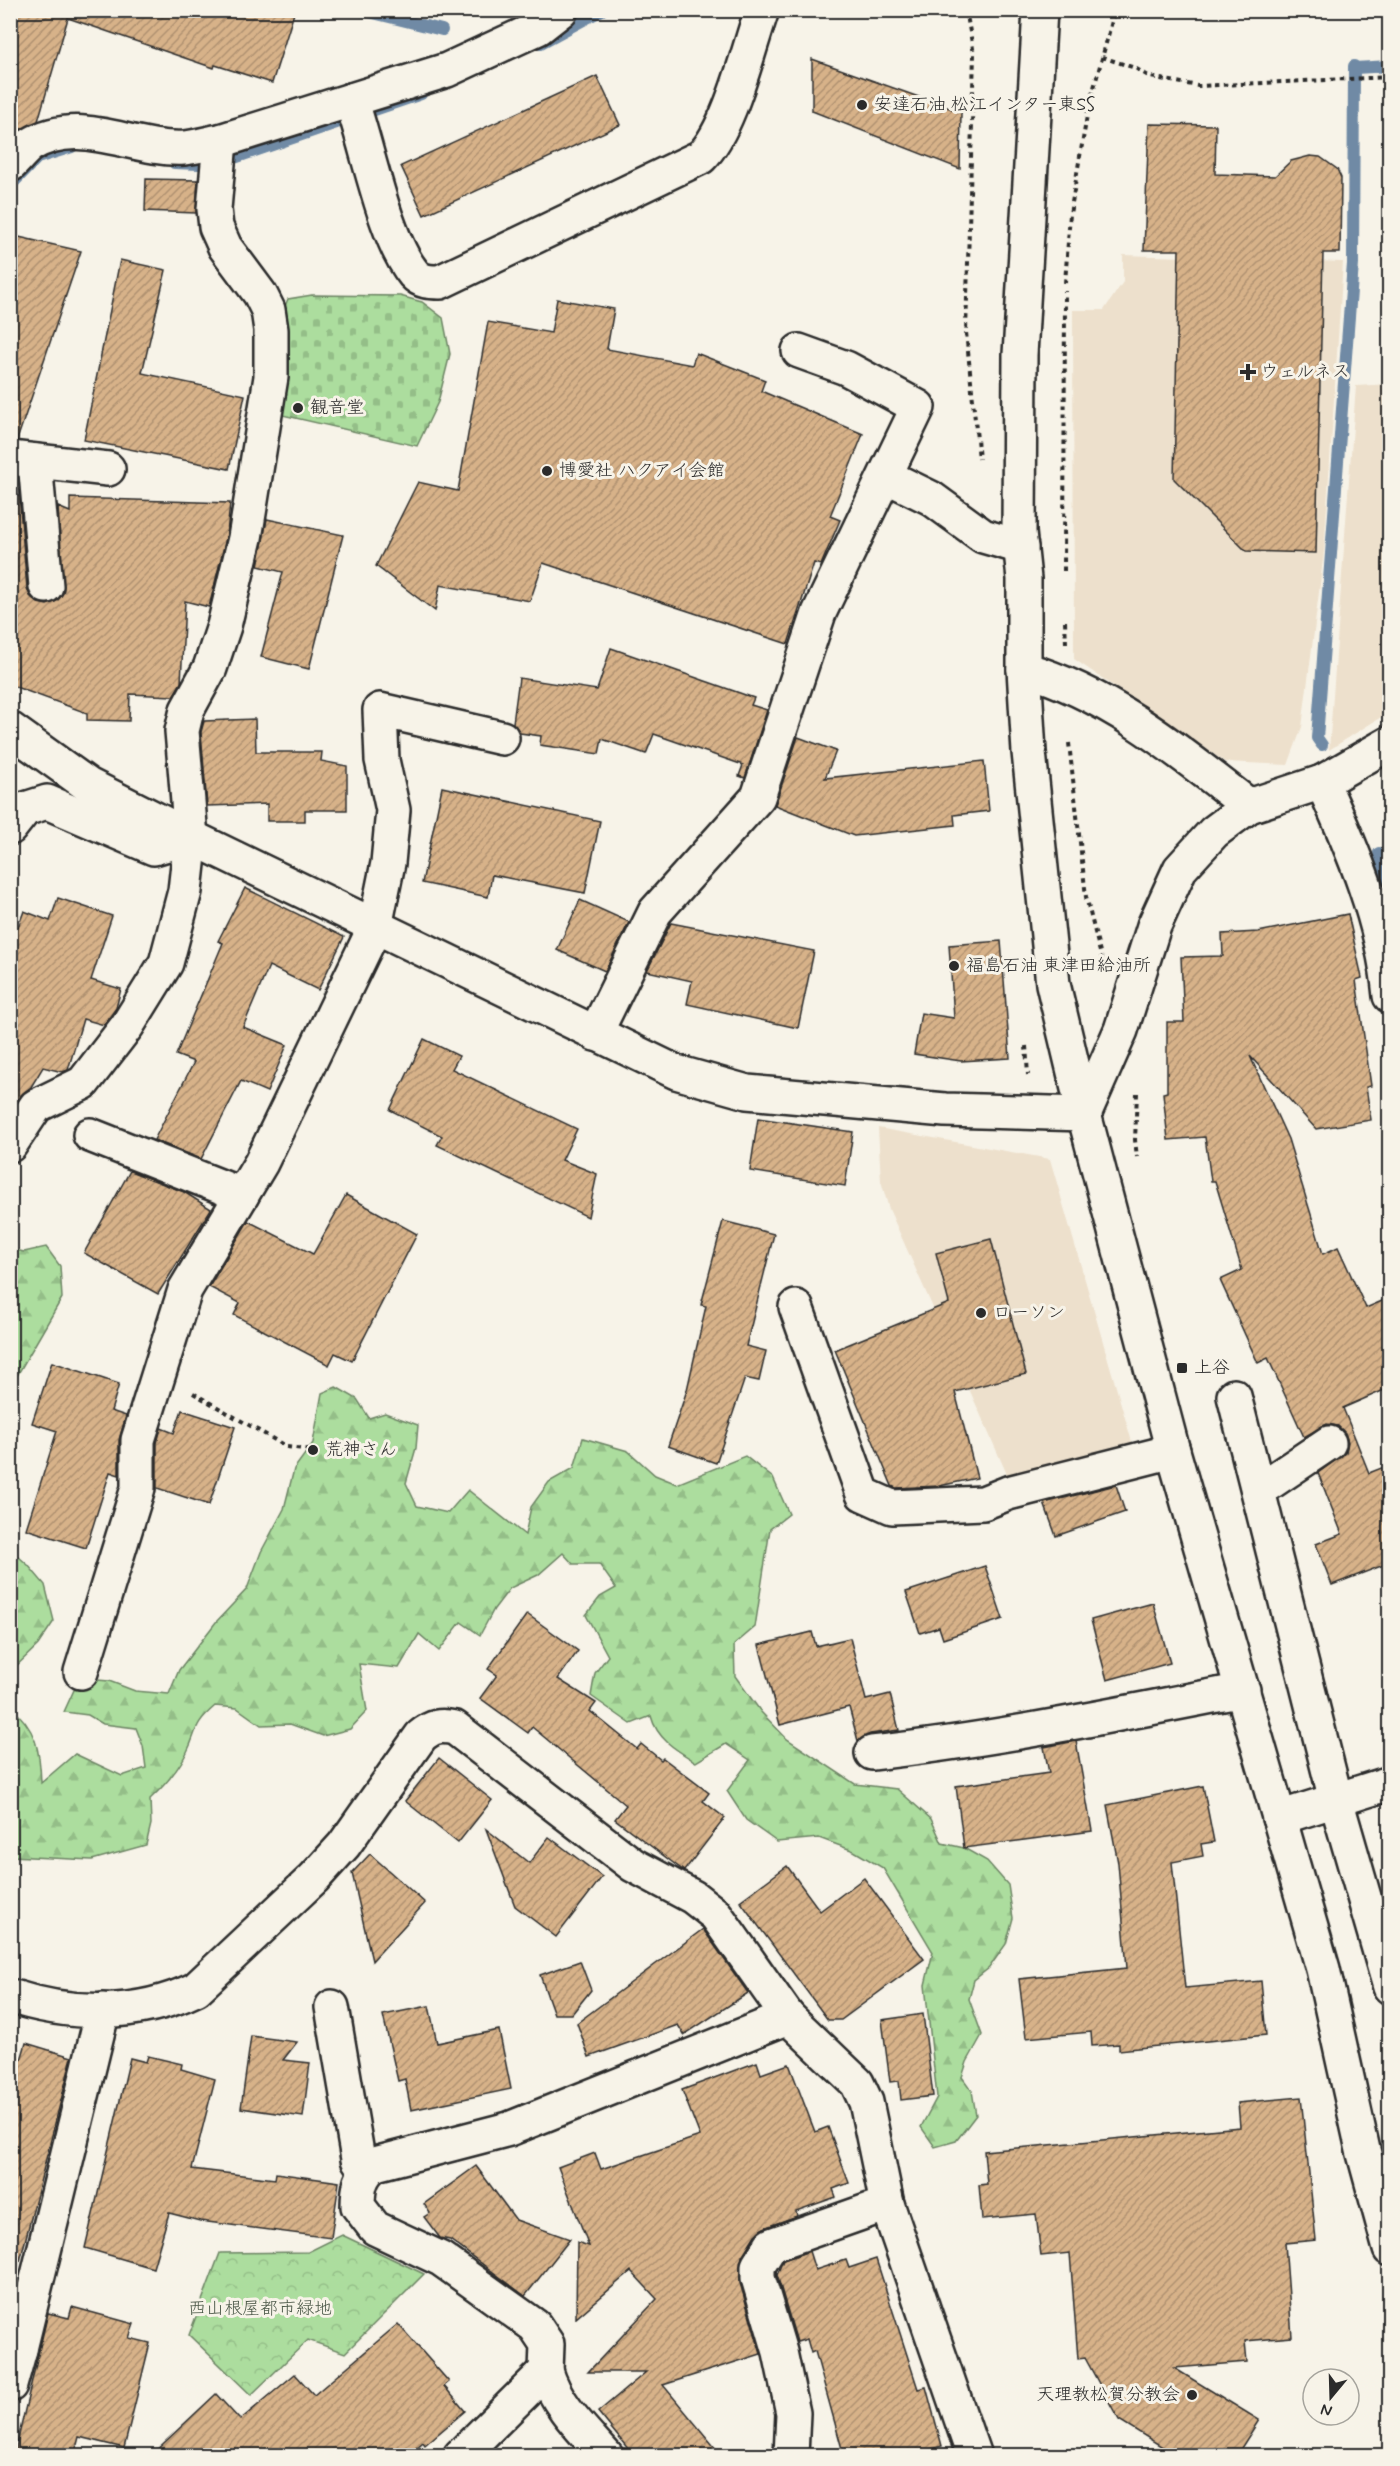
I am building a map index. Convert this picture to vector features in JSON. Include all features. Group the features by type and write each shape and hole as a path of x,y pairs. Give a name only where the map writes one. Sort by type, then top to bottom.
{"street":[{"path":"10,165 30,145 59,135 86,131 151,145 219,154 355,112 538,28 561,10"},
{"path":"355,112 392,234 414,274 423,280 440,282 701,157 711,147 721,128 762,10"},
{"path":"1040,10 1020,356 1021,547 1029,752 1053,984 1084,1114 1173,1451 1323,1969 1363,2150 1389,2249"},
{"path":"10,1145 36,1106 83,1083 127,1026 166,963 185,891 190,837 182,731 187,710 210,668 224,626 244,538 270,377 271,330 268,310 260,294 225,247 216,227 214,209 219,154"},
{"path":"595,1034 655,912 758,797 819,613 918,407 846,368 799,351"},
{"path":"46,586 23,460 108,469"},
{"path":"886,476 932,498 983,536 1021,547"},
{"path":"1024,669 1062,680 1132,719 1249,806"},
{"path":"81,1672 138,1488 138,1440 185,1290 261,1163 375,927 388,863 393,810 382,760 380,710 502,738"},
{"path":"10,729 88,785 190,837 676,1072 747,1092 945,1110 1084,1114"},
{"path":"1084,1114 1121,1030 1154,926 1180,869 1214,832 1249,806 1322,782 1389,743"},
{"path":"1322,782 1356,855 1386,956 1389,996"},
{"path":"10,828 25,809 46,802 154,848 190,837"},
{"path":"90,1135 242,1195"},
{"path":"796,1307 863,1494 892,1507 983,1503 1008,1493 1173,1451"},
{"path":"1234,1396 1336,1800 1389,1988"},
{"path":"1259,1490 1329,1443"},
{"path":"872,1753 937,1746 1098,1719 1243,1690"},
{"path":"10,1996 55,2007 103,2010 145,2008 172,2001 196,1989 314,1878 344,1845 422,1736 430,1728 442,1725 455,1728 633,1865 693,1897 716,1915 788,2017 857,2083 866,2102 887,2204 974,2456"},
{"path":"1279,1818 1389,1783"},
{"path":"332,2007 358,2159 366,2171"},
{"path":"10,2385 15,2348 103,2010"},
{"path":"606,2456 563,2407 551,2388 546,2371 546,2344 535,2326 441,2259 375,2228 358,2206 360,2181 366,2171 375,2164 509,2129 788,2017"},
{"path":"791,2456 793,2414 780,2352 758,2278 758,2266 771,2245 887,2204"},
{"path":"460,2456 546,2371"}],"path":[{"path":"1064,573 1065,291 1070,214 1088,110 1115,10"},
{"path":"1102,57 1159,80 1198,86 1389,77"},
{"path":"1062,680 1067,664 1065,619"},
{"path":"1069,737 1086,897 1105,971"},
{"path":"158,1374 287,1447 313,1450"}],"shaded area":[{"path":"1123,255 1343,262 1324,552 1302,727 1288,765 1225,762 1074,659 1073,310 1104,310 1123,282"},
{"path":"1389,384 1389,712 1329,750 1356,386"},
{"path":"878,1128 1050,1159 1134,1449 1010,1481 889,1209 881,1181"}],"green space":[{"path":"312,295 400,296 422,302 443,318 450,354 438,402 417,446 278,414 282,313 288,299"},
{"path":"46,1247 60,1266 62,1298 11,1386 11,1249 24,1252"},
{"path":"336,1387 357,1399 369,1418 385,1413 418,1425 416,1448 406,1483 417,1506 448,1513 468,1490 525,1535 531,1507 549,1482 574,1468 583,1438 628,1451 655,1475 677,1484 745,1456 773,1478 789,1514 770,1529 755,1627 734,1645 735,1676 761,1712 787,1739 855,1784 897,1789 931,1819 942,1843 964,1848 987,1861 1008,1885 1013,1918 1006,1944 989,1968 974,1980 969,1999 982,2035 967,2062 962,2077 972,2091 976,2115 956,2141 935,2147 921,2127 937,2097 925,1985 933,1952 883,1868 854,1851 819,1838 777,1842 746,1820 727,1791 750,1760 726,1744 696,1762 663,1737 651,1716 631,1724 591,1696 595,1673 608,1656 586,1615 600,1597 616,1588 599,1564 573,1564 563,1553 538,1575 510,1588 494,1609 480,1635 461,1622 439,1651 419,1634 399,1668 359,1664 367,1711 350,1729 323,1736 290,1724 261,1725 237,1708 215,1706 199,1724 179,1767 150,1799 151,1824 146,1845 92,1860 11,1856 10,1707 26,1723 35,1741 40,1761 41,1783 75,1754 122,1776 146,1768 143,1746 136,1728 103,1724 88,1715 64,1712 74,1690 86,1679 109,1681 135,1691 169,1694 179,1670 216,1622 247,1589 261,1552 284,1509 294,1469 313,1443 322,1393"},
{"path":"11,1550 45,1585 54,1621 38,1645 11,1671"},
{"name":"西山根屋都市緑地","path":"342,2235 424,2274 345,2353 308,2340 251,2395 189,2335 220,2253 308,2252"}],"building":[{"path":"10,10 295,10 272,83 215,65 214,68 68,18 38,121 10,137"},
{"path":"812,59 961,112 960,169 812,111"},
{"path":"597,76 620,125 424,215 401,166"},
{"name":"ウェルネス","path":"1149,124 1216,125 1215,174 1275,176 1291,161 1310,156 1320,157 1337,169 1341,178 1340,253 1323,253 1316,553 1246,551 1174,479 1179,250 1144,250"},
{"path":"146,179 198,180 196,213 145,211"},
{"path":"10,235 81,251 17,440 10,440"},
{"path":"120,260 166,270 142,373 245,395 229,469 84,440"},
{"path":"557,299 614,309 607,349 692,365 696,353 765,380 761,391 863,434 830,516 840,520 821,565 814,563 788,644 543,563 530,601 440,585 435,611 376,566 418,482 458,491 488,322 551,333"},
{"path":"10,496 19,496 27,588 30,596 38,603 47,605 57,601 63,593 58,507 70,512 70,498 230,503 227,534 209,607 185,601 181,683 173,696 130,694 129,721 87,720 87,713 10,685"},
{"path":"267,519 343,535 309,669 261,657 283,572 258,566"},
{"path":"611,648 754,698 751,705 767,710 745,778 739,776 743,765 654,734 646,754 602,739 599,754 540,745 541,736 520,733 513,723 519,678 597,690"},
{"path":"255,719 256,752 322,752 321,761 347,766 347,810 305,810 305,821 267,821 267,804 207,806 201,732 204,721"},
{"path":"798,737 836,751 825,778 984,761 989,811 954,815 955,825 854,836 775,805"},
{"path":"442,787 600,821 585,893 492,875 488,897 422,883"},
{"path":"245,888 344,937 318,990 269,966 243,1027 287,1045 267,1092 241,1081 201,1159 154,1140 194,1062 176,1055 223,943 218,941"},
{"path":"58,898 112,916 91,980 121,989 116,1008 104,1025 83,1019 68,1070 62,1072 43,1067 31,1087 21,1095 10,1110 10,925 18,927 24,911 50,921"},
{"path":"580,900 629,922 605,971 557,950"},
{"path":"1348,914 1362,978 1356,980 1371,1086 1366,1087 1371,1120 1316,1129 1250,1056 1288,1139 1323,1254 1338,1247 1366,1308 1389,1298 1389,1388 1343,1408 1369,1473 1389,1465 1389,1563 1332,1585 1316,1544 1342,1534 1318,1473 1346,1452 1348,1442 1345,1433 1338,1426 1327,1424 1304,1437 1268,1358 1258,1363 1220,1280 1242,1270 1215,1181 1211,1181 1205,1137 1168,1140 1163,1093 1167,1092 1167,1022 1184,1022 1181,957 1223,956 1222,934 1258,932"},
{"path":"671,923 814,951 798,1028 687,1004 692,981 647,971"},
{"path":"1001,941 1010,1058 961,1061 914,1054 921,1013 954,1018 949,945"},
{"path":"424,1039 459,1056 452,1069 577,1129 562,1160 597,1174 588,1217 437,1145 442,1136 390,1110"},
{"path":"758,1118 853,1132 845,1186 750,1171"},
{"path":"130,1171 184,1192 211,1209 158,1294 84,1253"},
{"path":"346,1195 417,1234 352,1361 335,1353 329,1365 234,1315 240,1303 209,1287 248,1221 313,1254"},
{"path":"723,1221 774,1234 746,1346 766,1351 759,1381 745,1378 716,1463 668,1446 687,1390 706,1306 701,1305"},
{"path":"991,1239 1026,1374 955,1392 977,1478 939,1486 896,1488 892,1486 835,1350 949,1303 936,1253"},
{"path":"52,1362 119,1384 111,1411 126,1416 119,1440 119,1475 110,1472 86,1548 26,1529 57,1431 32,1423"},
{"path":"182,1410 235,1427 209,1505 157,1488 157,1443 161,1428 174,1433"},
{"path":"1116,1485 1125,1512 1056,1536 1044,1503"},
{"path":"985,1566 1003,1619 943,1639 939,1627 920,1633 906,1592"},
{"path":"1153,1603 1170,1663 1107,1680 1091,1620"},
{"path":"527,1614 578,1651 558,1679 596,1703 590,1711 637,1749 641,1744 709,1793 703,1801 725,1818 684,1871 615,1819 626,1805 532,1727 528,1733 480,1698 497,1675 488,1669"},
{"path":"812,1632 816,1646 850,1638 866,1700 890,1694 899,1730 870,1734 858,1741 849,1707 780,1725 759,1645"},
{"path":"1076,1741 1092,1831 964,1848 956,1786 1049,1773 1044,1747"},
{"path":"439,1758 492,1800 458,1843 405,1801"},
{"path":"1203,1786 1214,1842 1201,1844 1203,1856 1172,1862 1185,1988 1261,1981 1266,2035 1119,2050 1119,2044 1092,2046 1091,2032 1026,2038 1019,1979 1127,1968 1118,1863 1107,1805"},
{"path":"486,1829 529,1863 549,1837 602,1877 556,1937 515,1906"},
{"path":"370,1854 425,1903 372,1961 352,1873"},
{"path":"787,1866 820,1911 864,1878 924,1959 841,2020 828,2020 740,1901"},
{"path":"703,1929 748,1993 684,2035 678,2025 589,2057 577,2023"},
{"path":"580,1961 591,1990 572,2014 554,2014 540,1975"},
{"path":"429,2006 437,2043 499,2030 511,2089 411,2110 405,2079 398,2081 383,2015"},
{"path":"923,2014 933,2096 901,2100 899,2081 890,2082 882,2020"},
{"path":"251,2036 297,2042 283,2060 310,2063 303,2117 241,2108"},
{"path":"26,2043 72,2057 20,2261 10,2259 10,2057 21,2060"},
{"path":"148,2056 182,2064 181,2069 215,2079 192,2169 275,2179 276,2173 339,2182 331,2238 200,2221 169,2213 153,2268 85,2248 130,2058 146,2062"},
{"path":"757,2062 761,2074 789,2064 815,2132 828,2127 849,2183 833,2189 836,2197 796,2211 797,2216 764,2228 755,2235 742,2256 740,2283 761,2354 663,2385 722,2456 634,2456 598,2412 646,2372 588,2372 657,2299 631,2271 576,2318 577,2242 589,2246 558,2167 595,2153 601,2169 700,2136 682,2090"},
{"path":"1301,2097 1316,2240 1285,2243 1292,2337 1245,2341 1247,2362 1174,2368 1259,2420 1236,2456 1177,2456 1119,2420 1085,2358 1078,2359 1070,2253 1041,2256 1036,2214 982,2219 979,2185 987,2184 984,2151 1240,2127 1238,2103"},
{"path":"476,2166 516,2220 570,2239 525,2296 450,2240 440,2238 424,2217 430,2213 424,2204"},
{"path":"809,2251 815,2270 846,2260 849,2268 876,2259 918,2389 926,2387 942,2446 909,2456 844,2456 815,2351 811,2353 807,2339 797,2342 777,2275 783,2260"},
{"path":"72,2307 134,2324 129,2338 150,2343 124,2448 79,2437 74,2456 14,2456 48,2313 69,2318"},
{"path":"398,2324 449,2382 444,2386 465,2411 425,2445 423,2442 408,2456 150,2456 216,2394 240,2420 295,2374 314,2395"}],"waterway":[{"path":"361,10 442,30"},
{"path":"539,44 602,10"},
{"path":"1322,745 1317,738 1353,264 1354,66"},
{"path":"1355,68 1390,66"},
{"path":"174,163 199,164 237,157 421,94"},
{"path":"10,186 37,158 72,147"},
{"path":"1379,853 1390,892"}],"place":[{"name":"安達石油 松江インター東SS","path":"862,105"},
{"name":"ウェルネス","path":"1248,372"},
{"name":"観音堂","path":"298,408"},
{"name":"博愛社 ハクアイ会館","path":"547,471"},
{"name":"福島石油 東津田給油所","path":"954,966"},
{"name":"ローソン","path":"981,1313"},
{"name":"上谷","path":"1182,1368"},
{"name":"荒神さん","path":"313,1450"},
{"name":"天理教松賀分教会","path":"1192,2395"}]}
